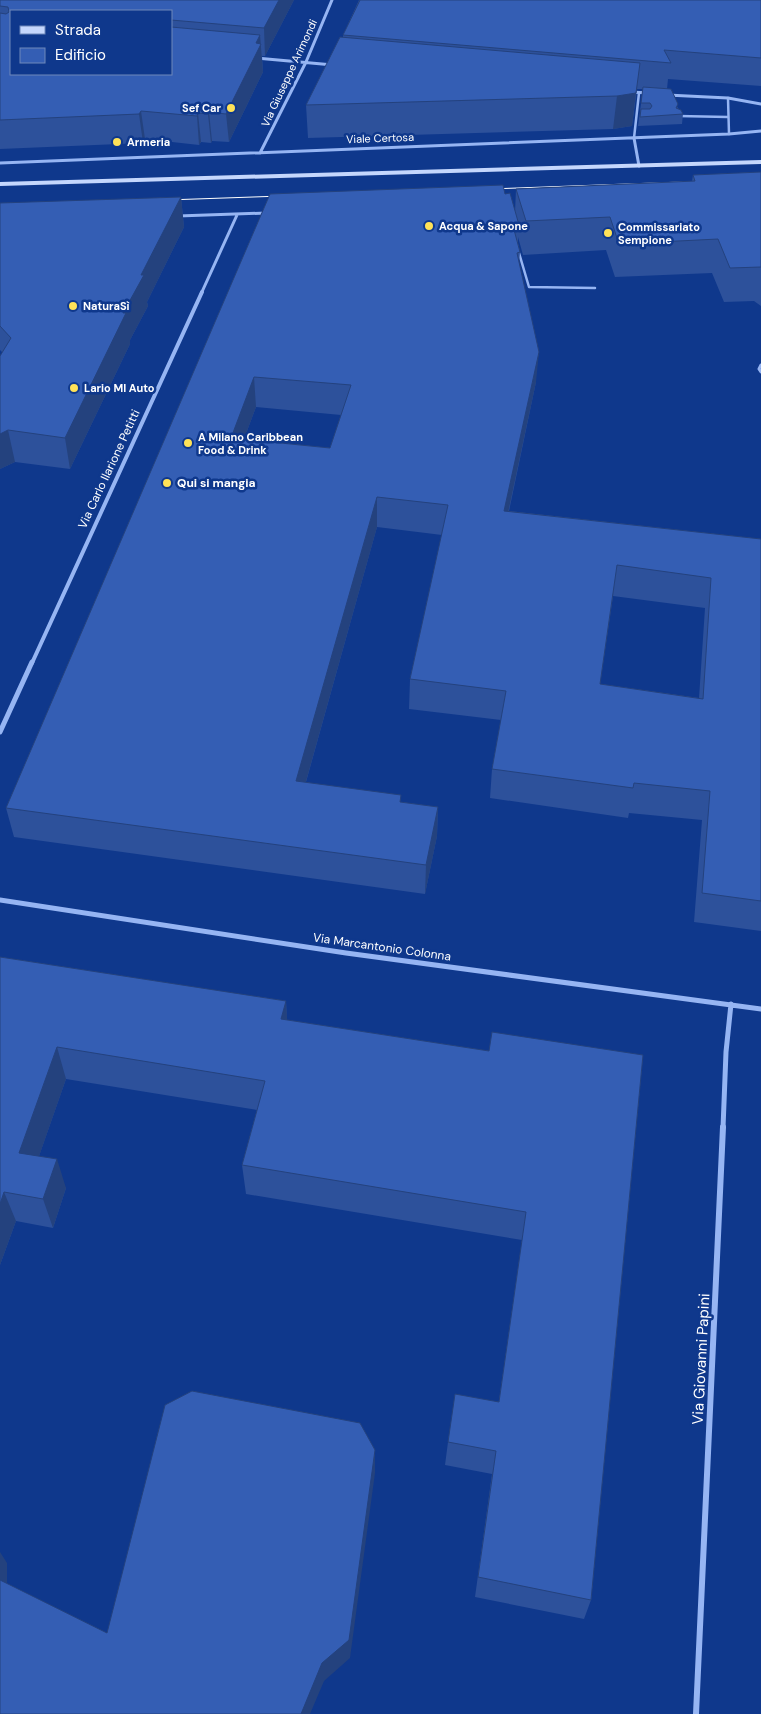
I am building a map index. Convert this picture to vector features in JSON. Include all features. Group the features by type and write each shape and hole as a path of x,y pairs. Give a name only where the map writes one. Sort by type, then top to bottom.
{"main road":[{"path":"0,184 761,162"}],"street":[{"name":"Via Giuseppe Arimondi","path":"260,153 306,62 332,0"},
{"path":"249,58 343,66"},
{"path":"630,92 649,94"},
{"path":"659,94 728,98 761,104"},
{"name":"Viale Certosa","path":"0,163 634,138 761,131"},
{"path":"634,138 639,166"},
{"path":"172,216 276,213"},
{"name":"Via Carlo Ilarione Petitti","path":"0,732 237,215"},
{"name":"Via Marcantonio Colonna","path":"0,900 346,953 761,1009"},
{"name":"Via Giovanni Papini","path":"696,1714 719,1246 726,1052 731,1004"}],"lane":[{"path":"634,138 639,93"},
{"path":"728,98 729,134"},
{"path":"637,115 643,115"},
{"path":"678,116 728,117"},
{"path":"518,250 529,287 595,288"},
{"path":"761,365 759,369 761,372"}],"building":[{"path":"0,0 279,0 264,28 172,20 172,10 10,10 10,75 172,75 172,27 260,35 256,43 261,44 226,114 209,112 208,114 198,113 197,116 141,111 139,114 0,120 0,13 6,14 9,12 8,7 0,6"},
{"path":"360,0 761,0 761,58 664,50 671,63 343,35"},
{"path":"340,37 640,63 636,93 617,96 306,105"},
{"path":"643,87 671,89 678,104 676,108 681,110 683,114 640,117 641,109 650,109 652,106 650,103 641,103"},
{"path":"761,172 761,267 730,268 718,239 619,244 610,217 526,221 516,189 695,181 693,175"},
{"path":"503,185 505,194 510,193 519,225 513,226 520,252 517,253 539,352 504,511 761,539 761,901 702,893 710,791 634,783 633,788 492,769 506,691 410,679 448,505 377,497 296,781 401,795 400,802 438,807 426,865 6,808 270,194","holes":["254,377 351,385 330,448 231,438","617,565 711,578 703,699 600,684"]},
{"path":"181,197 141,275 144,275 123,313 126,313 65,438 8,430 0,434 0,356 11,338 0,326 0,203"},
{"path":"0,957 286,1001 281,1019 489,1051 492,1032 643,1055 591,1600 478,1577 496,1451 448,1442 455,1394 499,1402 526,1212 242,1165 265,1081 57,1047 19,1153 57,1159 43,1199 4,1192 0,1204"},
{"path":"192,1391 360,1423 375,1450 349,1640 322,1663 301,1714 0,1714 0,1580 107,1633 165,1405"}],"tram line":[{"path":"490,189 682,182"},
{"path":"167,200 282,196"}],"place":[{"name":"Sef Car","path":"231,108"},
{"name":"Armeria","path":"117,142"},
{"name":"Acqua & Sapone","path":"429,226"},
{"name":"Commissariato Sempione","path":"608,233"},
{"name":"NaturaSì","path":"73,306"},
{"name":"Lario MI Auto","path":"74,388"},
{"name":"A Milano Caribbean Food & Drink","path":"188,443"},
{"name":"Qui si mangia","path":"167,483"}]}
